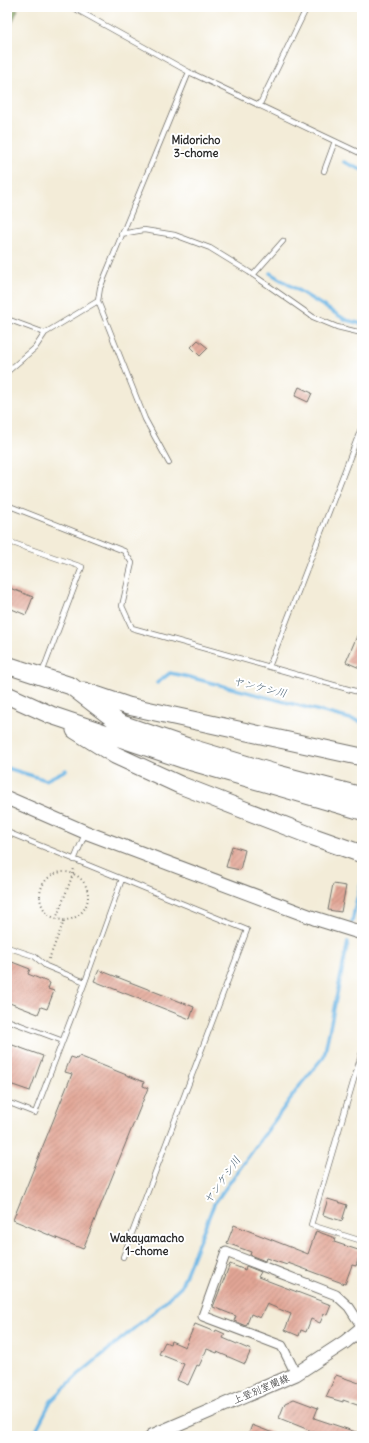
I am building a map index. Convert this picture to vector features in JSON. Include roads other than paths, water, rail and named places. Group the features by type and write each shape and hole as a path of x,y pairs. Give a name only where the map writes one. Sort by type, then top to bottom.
{"highway":[{"path":"7,665 128,706 362,757"},
{"path":"70,686 119,723 195,749 278,774 362,796"},
{"path":"7,695 51,715 182,759 362,811"},
{"path":"51,715 115,755 180,785 362,854"}],"street":[{"path":"7,798 85,832 314,918 362,933"},
{"path":"296,1374 282,1346 203,1316 226,1252 336,1295 348,1307 362,1328"},
{"name":"上登別室蘭線","path":"152,1436 296,1374 345,1342 362,1328"}],"lane":[{"path":"72,7 189,72 259,106 336,140 362,154"},
{"path":"259,106 307,7"},
{"path":"169,463 145,419 98,301 100,288 121,234 189,72"},
{"path":"324,172 336,140"},
{"path":"121,234 144,230 175,235 210,248 253,275 313,317 337,327 362,333"},
{"path":"253,275 283,241"},
{"path":"7,372 35,348 46,333 98,301"},
{"path":"7,319 46,333"},
{"path":"269,667 362,426"},
{"path":"7,505 124,551 132,563 122,606 132,628 362,693"},
{"path":"7,541 82,567 41,676"},
{"path":"7,832 247,930 123,1257"},
{"path":"74,860 85,832"},
{"path":"7,1102 35,1112 63,1041 122,879"},
{"path":"7,947 34,956 46,966 85,982"},
{"path":"7,1020 63,1041"},
{"path":"362,1052 312,1225 362,1241"}],"waterway":[{"path":"344,162 362,170"},
{"path":"270,273 346,320 362,324"},
{"name":"ヤンケシ川","path":"157,683 170,673 362,722"},
{"name":"ヤンケシ川","path":"7,768 46,780 66,770"},
{"name":"ヤンケシ川","path":"352,922 362,881"},
{"name":"ヤンケシ川","path":"33,1436 51,1401 78,1375 155,1311 181,1286 214,1204 301,1084 324,1056 348,942"}],"district":[{"name":"Midoricho 3-chome","path":"196,146"},
{"name":"Wakayamacho 1-chome","path":"147,1244"}]}
